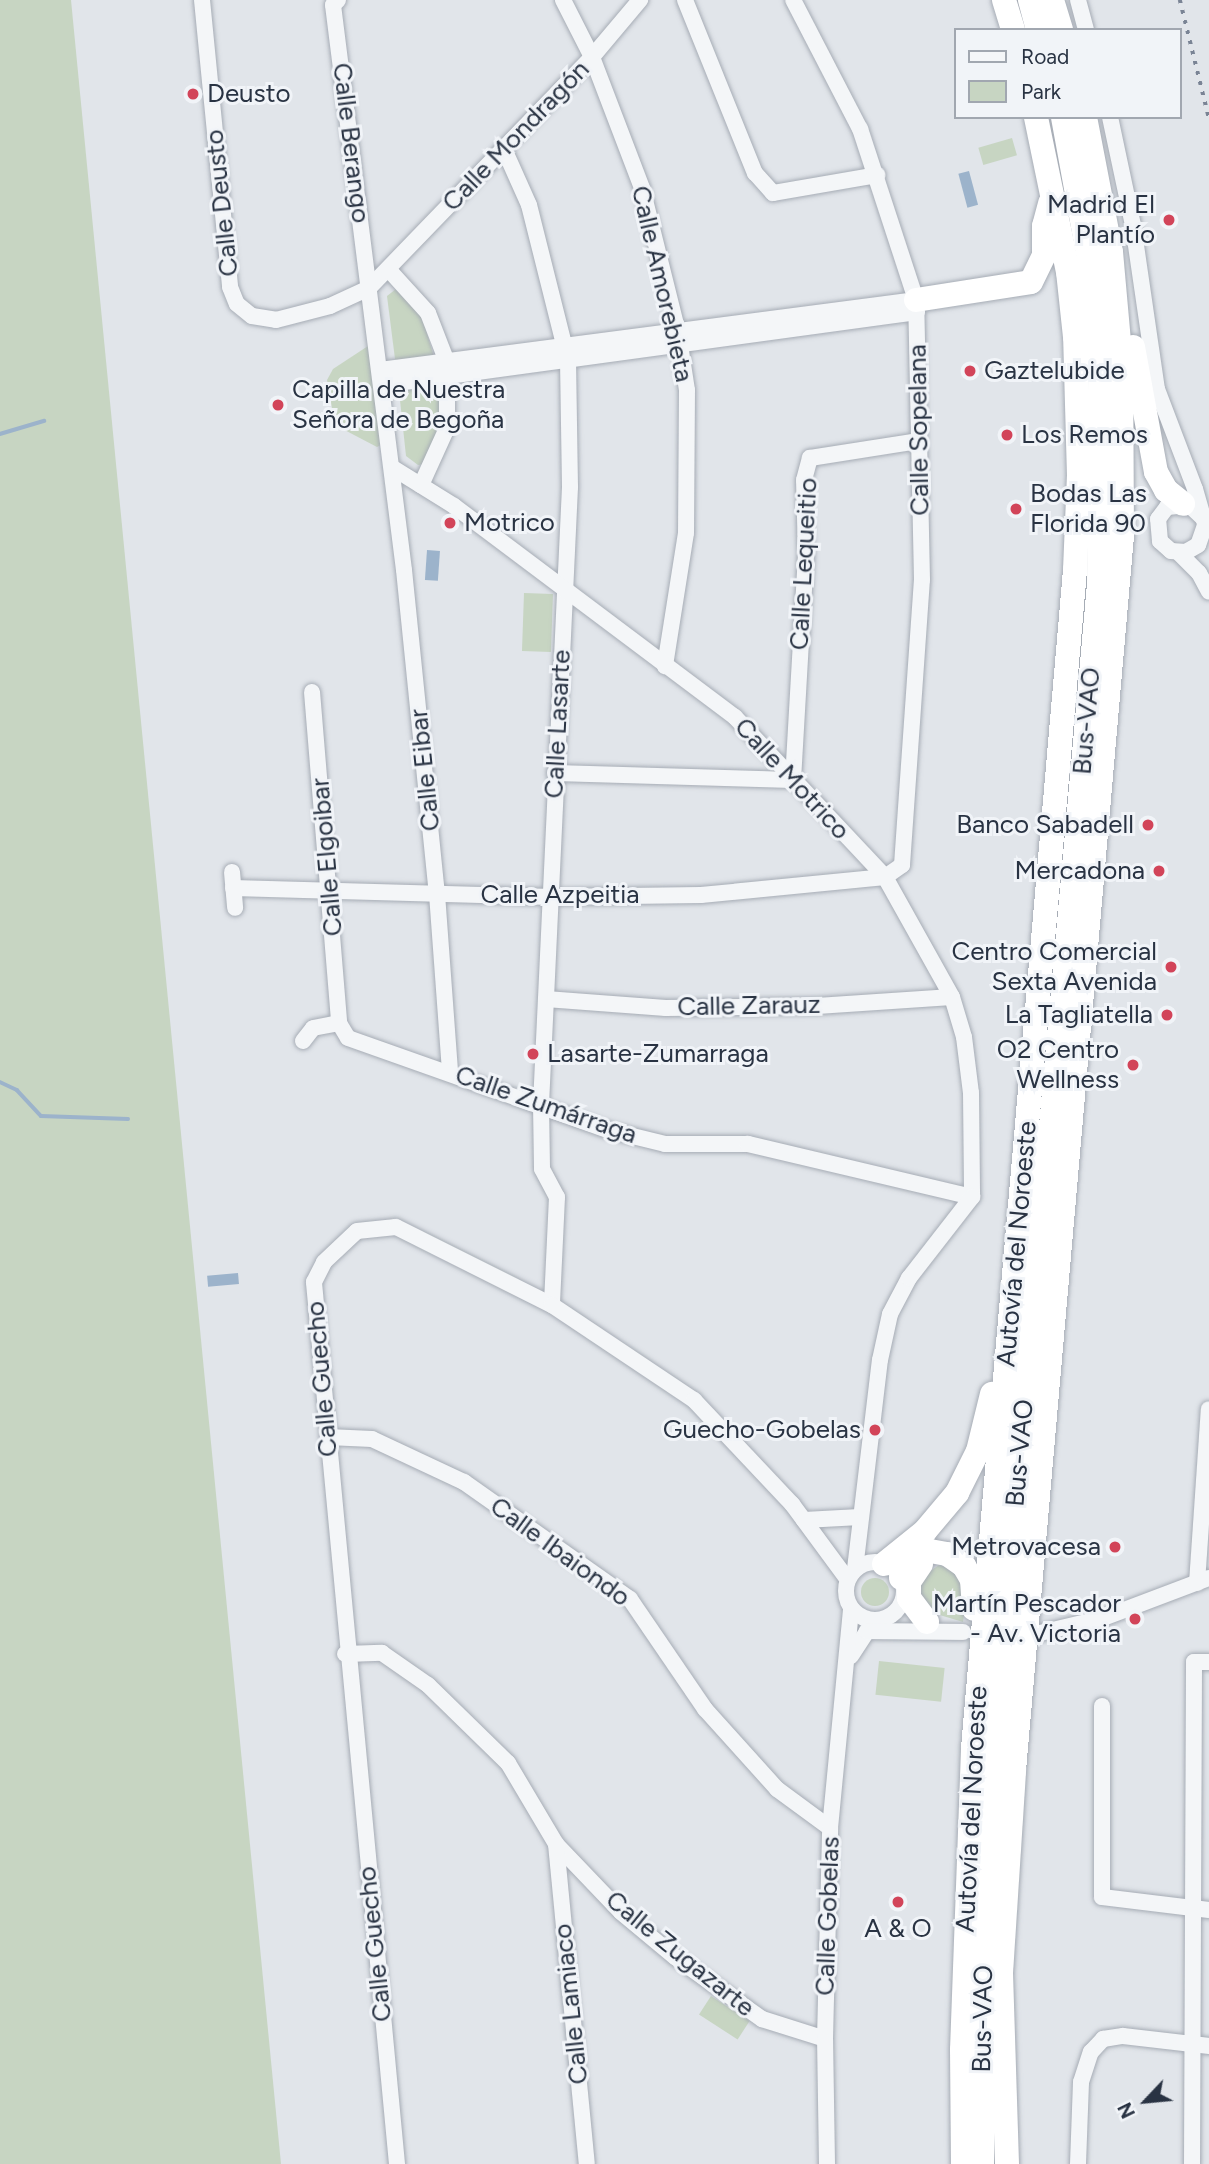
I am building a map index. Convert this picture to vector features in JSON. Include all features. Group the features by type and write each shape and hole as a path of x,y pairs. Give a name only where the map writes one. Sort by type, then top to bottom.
{"highway":[{"path":"1004,0 1012,28"},
{"path":"1030,0 1037,28"},
{"path":"1052,0 1060,28"},
{"name":"Autovía del Noroeste","path":"963,2164 962,2037 980,1648 1077,530 1075,337 1053,192 1036,119"},
{"name":"Bus-VAO","path":"982,2164 983,1970 993,1770 1099,585 1100,374 1087,249 1063,119"},
{"name":"Autovía del Noroeste","path":"1007,2164 1001,1973 1014,1770 1122,536 1121,363 1111,252 1085,119"},
{"path":"917,306 1016,287 1035,278 1044,255 1044,226 1053,192"},
{"path":"1111,252 1124,278 1153,463 1160,481 1192,518"},
{"path":"886,1568 925,1531 957,1493 978,1451 997,1357 1009,1338"},
{"path":"886,1568 908,1564 930,1551 955,1560 972,1580 980,1648"},
{"path":"931,1627 909,1601 912,1576 928,1560 955,1560"}],"street":[{"name":"Calle Deusto","path":"202,0 230,288 237,304 252,316 276,320 330,306 369,288 390,270"},
{"name":"Calle Berango","path":"338,0 333,5 369,288"},
{"name":"Calle Amorebieta","path":"563,0 592,57 642,188 679,338 689,406 686,533 665,666"},
{"name":"Calle Mondragón","path":"390,270 592,57 640,0"},
{"path":"685,0 755,173 773,193 877,175"},
{"name":"Calle Sopelana","path":"793,0 860,129 917,306 922,580 902,865 885,877"},
{"path":"1078,0 1085,28"},
{"path":"1110,119 1133,225 1157,389 1180,459 1198,545 1179,553"},
{"name":"Calle Lasarte","path":"504,149 529,205 567,353 566,590 541,1104 542,1169 557,1197 552,1305"},
{"path":"390,270 428,313 448,370 447,428 421,485"},
{"name":"Calle Eibar","path":"369,288 393,468 437,894 450,1073"},
{"path":"381,378 917,306"},
{"name":"Calle Lequeitio","path":"793,779 806,555 804,480 810,458 918,442"},
{"path":"1180,459 1192,518"},
{"name":"Calle Motrico","path":"393,468 421,485 566,590 735,717 885,877 952,997 964,1037 971,1093 972,1197"},
{"path":"1192,518 1162,512 1156,527 1160,541 1179,553 1199,573 1209,592"},
{"name":"Calle Elgoibar","path":"313,692 339,1023"},
{"path":"555,773 793,779"},
{"name":"Calle Azpeitia","path":"235,908 232,880 330,891 552,897 701,895 885,877"},
{"name":"Calle Zarauz","path":"546,999 666,1007 817,1006 952,997"},
{"path":"303,1041 313,1028 339,1023"},
{"name":"Calle Zumárraga","path":"339,1023 348,1038 541,1104 608,1130 665,1144 748,1144 972,1197"},
{"path":"886,1568 851,1575 880,1360 890,1314 909,1278 972,1197"},
{"name":"Calle Guecho","path":"397,2164 345,1654 314,1282 338,1244 357,1231 396,1227 414,1233 552,1305 694,1400 851,1575"},
{"path":"1040,1633 1103,1618 1203,1581 1209,1409"},
{"name":"Calle Ibaiondo","path":"328,1437 372,1439 464,1482 630,1599 705,1710 777,1789 830,1828"},
{"path":"804,1520 859,1523"},
{"path":"859,1523 862,1551 886,1568 900,1604 910,1616 931,1627"},
{"name":"Calle Gobelas","path":"827,2164 825,2039 830,1828 848,1648 851,1575"},
{"name":"Calle Gobelas","path":"848,1648 857,1628 900,1604"},
{"path":"851,1608 876,1619 931,1627"},
{"name":"Calle Gobelas","path":"846,1669 857,1639 867,1631 931,1627"},
{"name":"Calle Zugazarte","path":"345,1654 382,1653 428,1685 508,1763 556,1844 621,1912 675,1957 762,2019 825,2039"},
{"path":"1192,2164 1201,2045 1202,1662"},
{"path":"1102,1706 1102,1896 1202,1909"},
{"name":"Calle Lamiaco","path":"556,1844 587,2164"},
{"path":"1078,2164 1082,2082 1091,2052 1103,2039 1123,2036 1201,2045"}],"green space":[{"path":"0,0 71,0 281,2164 0,2164"},
{"path":"1012,138 1017,155 983,165 978,148"},
{"path":"396,289 422,317 434,357 398,362 395,359 387,296"},
{"path":"368,346 381,445 377,447 335,425 327,380 333,369"},
{"path":"433,387 442,398 436,436 424,464 418,465 406,456 400,400 408,390"},
{"path":"524,593 553,594 551,652 522,651"},
{"path":"939,1565 954,1569 967,1598 963,1622 933,1613 921,1603 919,1579"},
{"path":"875,1578 885,1582 889,1592 885,1602 875,1606 865,1602 861,1592 865,1582"},
{"path":"879,1661 945,1668 941,1702 875,1695"},
{"path":"711,1996 750,2021 738,2040 699,2014"}],"water":[{"path":"969,171 978,205 967,208 958,174"},
{"path":"427,550 440,551 438,581 425,580"},
{"path":"238,1273 239,1284 208,1287 207,1276"}],"waterway":[{"path":"0,434 44,421"},
{"path":"0,1082 17,1090 41,1116 128,1119"}],"railway":[{"path":"1180,0 1209,118"}],"place":[{"name":"Deusto","path":"193,94"},
{"name":"Madrid El Plantío","path":"1169,220"},
{"name":"Gaztelubide","path":"970,371"},
{"name":"Capilla de Nuestra Señora de Begoña","path":"278,405"},
{"name":"Los Remos","path":"1007,435"},
{"name":"Bodas Las Florida 90","path":"1016,509"},
{"name":"Motrico","path":"450,523"},
{"name":"Banco Sabadell","path":"1148,825"},
{"name":"Mercadona","path":"1159,871"},
{"name":"Centro Comercial Sexta Avenida","path":"1171,967"},
{"name":"La Tagliatella","path":"1167,1015"},
{"name":"Lasarte-Zumarraga","path":"533,1054"},
{"name":"O2 Centro Wellness","path":"1133,1065"},
{"name":"Guecho-Gobelas","path":"875,1430"},
{"name":"Metrovacesa","path":"1115,1547"},
{"name":"Martín Pescador - Av. Victoria","path":"1135,1619"},
{"name":"A & O","path":"898,1902"}]}
